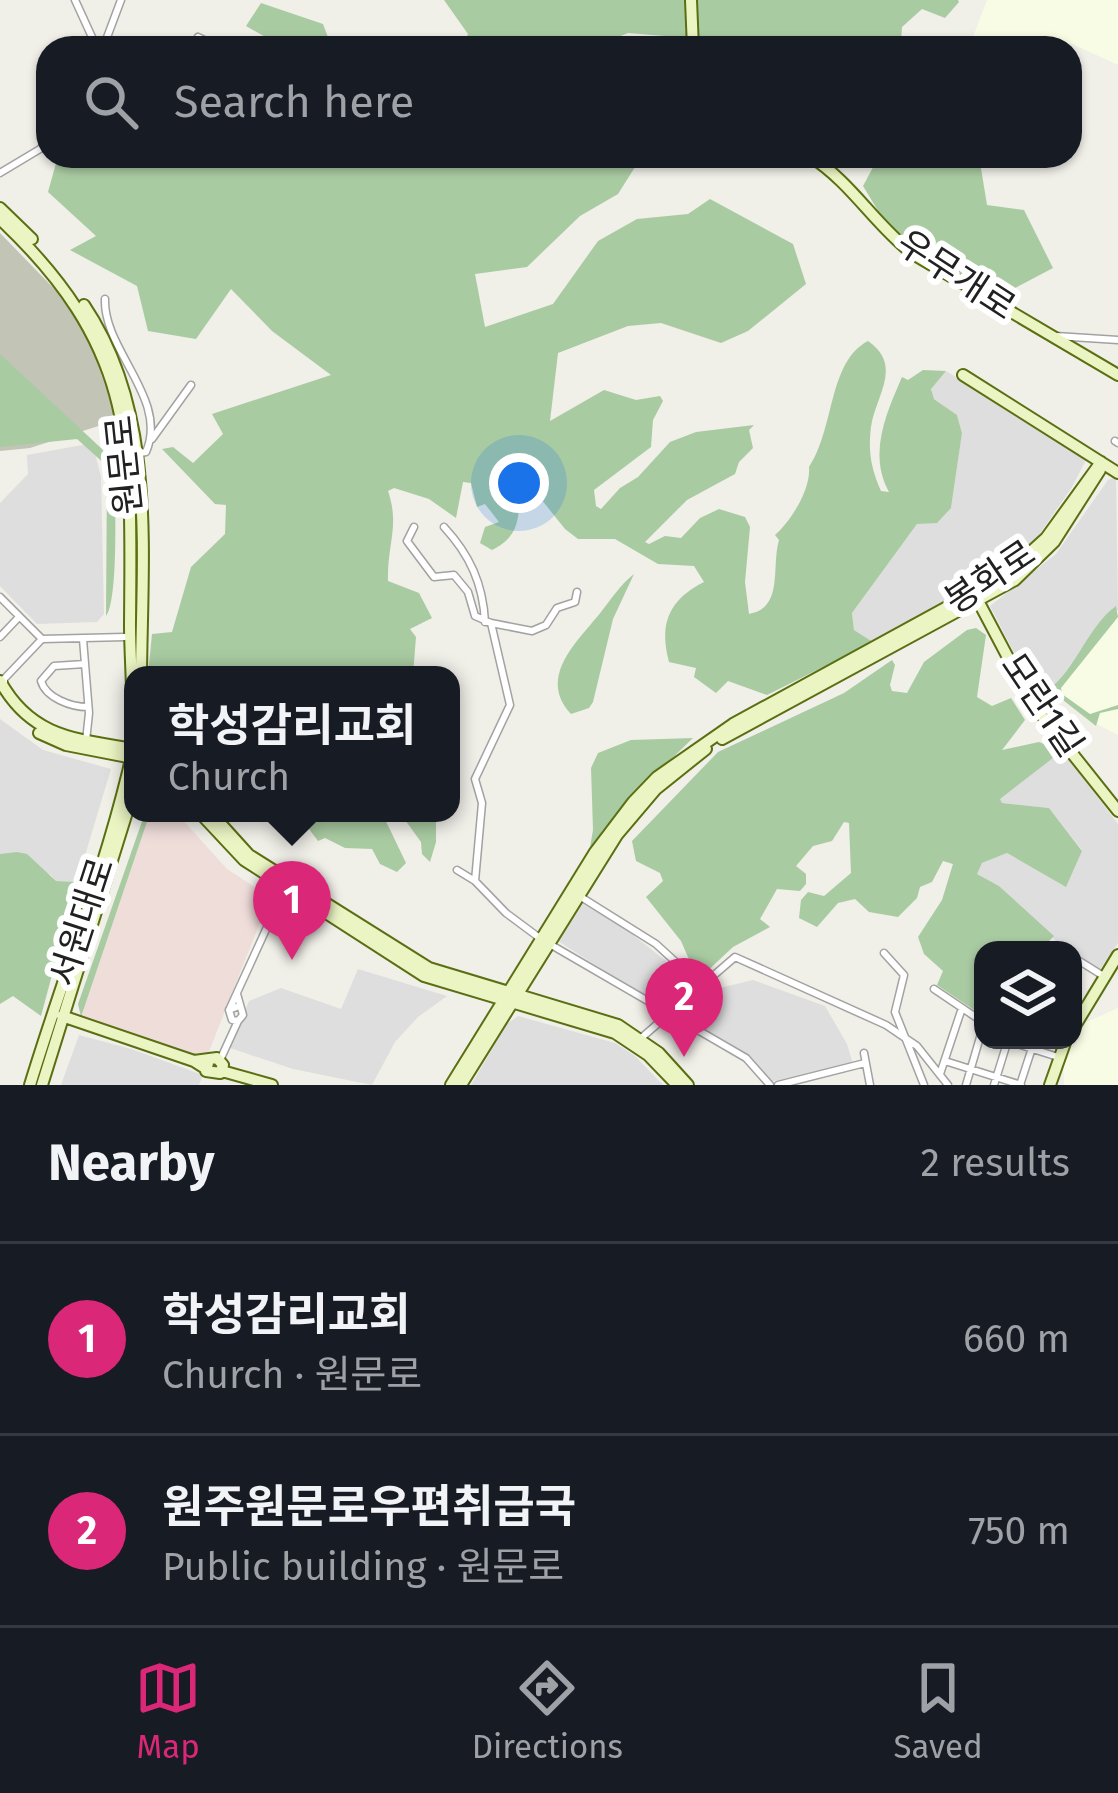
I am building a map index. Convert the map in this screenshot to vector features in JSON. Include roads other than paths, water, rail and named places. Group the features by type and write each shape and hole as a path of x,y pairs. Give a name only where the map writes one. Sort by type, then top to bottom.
{"street":[{"path":"75,0 94,36"},
{"path":"105,36 121,0"},
{"path":"691,0 692,36"},
{"path":"0,173 36,151"},
{"name":"우무개로","path":"828,168 860,198 890,237 1118,375"},
{"name":"원문로","path":"0,208 39,247 102,326 118,374 140,453 140,666"},
{"name":"원문로","path":"0,219 39,257 80,310 107,365 120,409 129,450 131,666"},
{"path":"105,299 102,326 139,384 152,439"},
{"path":"1054,336 1115,338"},
{"path":"963,375 1118,473"},
{"path":"140,453 146,452 191,385"},
{"name":"봉화로","path":"545,942 635,811 690,760 1036,563 1078,506 1101,462"},
{"path":"414,527 406,541 434,578 454,575 468,592 476,616 488,623 532,631 546,625 557,608 575,602 577,592"},
{"path":"445,527 463,547 482,589 510,705 475,778 482,803 475,881"},
{"path":"0,597 42,639 125,637"},
{"name":"봉화로","path":"451,1085 545,942 612,827 675,762 733,724 976,597"},
{"name":"모란1길","path":"976,597 1032,703 1118,811"},
{"path":"0,637 19,617"},
{"path":"2,690 42,639"},
{"path":"83,639 86,741"},
{"path":"85,664 54,666 41,681 50,694 88,707"},
{"path":"2,690 34,730 56,742 124,752"},
{"path":"2,690 41,726 124,751"},
{"name":"서원대로","path":"42,1085 124,782"},
{"name":"서원대로","path":"31,1085 124,822"},
{"path":"208,822 244,860 424,976 618,1024 688,1085"},
{"path":"219,822 287,885"},
{"path":"457,870 545,942 746,1058 774,1085 865,1063"},
{"path":"272,1085 214,1066 234,1019 238,991 287,885"},
{"path":"579,896 656,944 703,987"},
{"path":"884,953 904,975 895,1012 924,1085"},
{"path":"1082,1014 1118,955"},
{"path":"638,1041 735,957 846,1004 903,1035 948,1085"},
{"path":"1082,963 1105,977"},
{"path":"934,989 974,1018"},
{"name":"봉화로","path":"461,1085 510,998"},
{"path":"234,1019 244,1013 235,1007"},
{"path":"940,1074 962,1008"},
{"name":"서원대로","path":"59,1015 214,1066"},
{"path":"638,1041 677,1085"},
{"path":"966,1085 976,1049"},
{"path":"995,1081 1005,1049"},
{"path":"945,1061 995,1081 1021,1085 1027,1049"},
{"path":"1038,1049 1058,1057"},
{"path":"1050,1085 1061,1049"},
{"path":"864,1053 870,1085"}],"place":[{"name":"학성감리교회","path":"292,960"},
{"name":"원주원문로우편취급국","path":"684,1057"}]}
